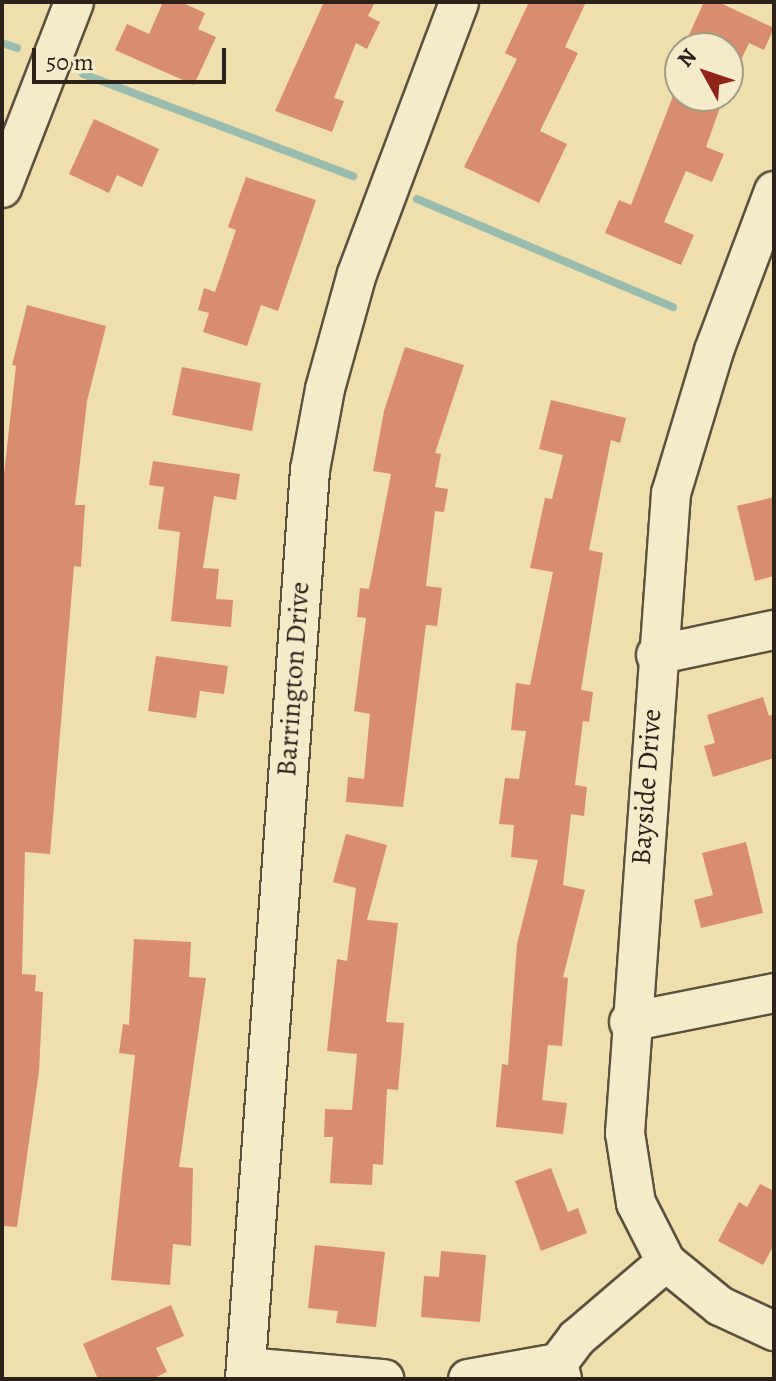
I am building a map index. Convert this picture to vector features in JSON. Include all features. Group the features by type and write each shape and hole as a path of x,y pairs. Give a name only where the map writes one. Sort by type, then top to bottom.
{"street":[{"path":"2,188 74,2"},
{"name":"Barrington Drive","path":"246,1373 310,470 325,389 357,274 459,2"},
{"name":"Bayside Drive","path":"774,191 685,434 664,541 629,1022 627,1165 643,1221 666,1262 720,1306 774,1331"},
{"path":"656,655 774,630"},
{"path":"629,1022 774,993"},
{"path":"468,1379 560,1371 596,1319 666,1262"},
{"path":"246,1373 384,1379"}],"building":[{"path":"163,2 181,2 205,13 198,29 216,37 194,85 115,50 127,24 149,34"},
{"path":"324,2 375,2 368,16 380,22 367,49 356,43 334,98 344,101 332,132 275,111"},
{"path":"529,2 586,2 565,47 578,53 540,131 567,144 539,203 464,167 517,59 505,53"},
{"path":"704,2 718,2 774,28 764,50 749,43 744,54 744,32 690,32"},
{"path":"667,112 718,112 706,147 724,154 712,182 686,171 664,222 694,235 681,265 605,233 619,200 631,205"},
{"path":"94,119 159,149 142,187 117,175 109,193 69,174"},
{"path":"246,177 316,200 278,311 261,305 247,346 203,332 209,313 198,310 204,288 215,292 236,230 228,227"},
{"path":"27,305 106,326 87,401 75,505 85,505 81,567 74,566 50,854 25,852 22,974 36,975 35,991 43,992 39,1071 17,1227 2,1226 2,492 16,366 12,365"},
{"path":"405,347 464,365 435,453 441,454 435,487 448,489 444,512 435,511 426,586 442,588 437,626 426,625 403,807 346,802 348,777 364,779 370,714 354,711 366,618 357,617 360,588 369,589 391,474 373,471 384,411"},
{"path":"182,367 261,383 252,431 172,415"},
{"path":"551,400 626,418 620,443 611,440 589,550 603,553 581,690 593,692 589,722 583,721 575,785 587,787 584,816 571,814 563,885 585,890 563,977 568,978 562,1046 548,1045 542,1100 567,1103 563,1134 496,1127 502,1064 508,1065 517,944 538,860 511,857 514,825 499,824 505,778 519,779 526,731 511,730 516,683 530,685 553,572 530,568 545,498 552,499 563,455 539,449"},
{"path":"153,461 240,474 236,500 214,496 203,568 219,569 216,599 233,600 231,627 171,621 180,532 158,529 164,487 149,485"},
{"path":"774,497 774,576 755,581 737,506"},
{"path":"156,656 228,666 224,694 200,691 196,718 148,711"},
{"path":"763,697 769,716 774,714 774,758 713,777 704,746 715,743 707,715"},
{"path":"346,834 387,845 367,920 398,923 386,1022 404,1023 398,1090 387,1089 383,1165 373,1164 372,1185 330,1183 333,1137 324,1137 325,1109 352,1110 357,1054 327,1051 337,959 347,961 356,888 333,882"},
{"path":"746,842 763,913 701,928 694,900 713,895 702,853"},
{"path":"134,939 191,942 189,977 206,978 179,1167 193,1168 191,1246 173,1244 170,1285 111,1280 135,1055 119,1053 123,1024 129,1025"},
{"path":"551,1168 568,1212 578,1208 587,1233 541,1251 515,1181"},
{"path":"760,1184 774,1191 774,1245 763,1265 718,1241 739,1202 747,1207"},
{"path":"315,1245 385,1252 376,1327 336,1323 338,1311 308,1308"},
{"path":"441,1251 486,1255 480,1322 421,1317 424,1276 439,1277"},
{"path":"171,1305 184,1336 156,1348 167,1372 152,1379 98,1379 83,1344"}],"waterway":[{"path":"2,43 17,48"},
{"path":"83,74 353,176"},
{"path":"417,199 673,307"}]}
